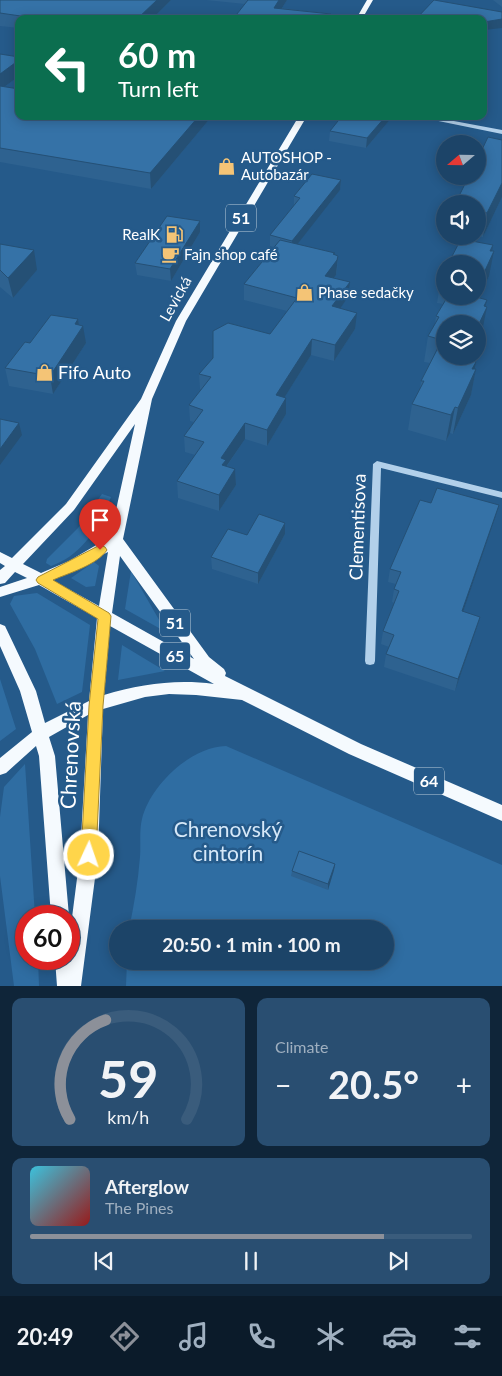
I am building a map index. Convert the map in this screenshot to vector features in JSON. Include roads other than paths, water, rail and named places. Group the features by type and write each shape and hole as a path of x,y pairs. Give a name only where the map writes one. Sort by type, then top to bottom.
{"main road":[{"path":"361,15 370,0"},
{"name":"Levická","path":"14,565 74,501 95,474 146,399 181,321 301,120"},
{"name":"Levická","path":"104,616 116,540 146,399"},
{"path":"0,592 42,580 85,560 116,540"},
{"name":"51","path":"116,540 204,661 246,695"},
{"name":"65","path":"0,557 246,695"},
{"name":"51","path":"0,579 14,565"},
{"name":"Chrenovská","path":"72,986 89,855 96,706 104,616"},
{"path":"0,630 28,691 42,732 47,756 59,905"},
{"name":"64","path":"0,768 42,732 70,716 119,698 169,688 188,688 246,695 355,749 502,814"},
{"path":"65,970 66,986"}],"street":[{"path":"438,120 502,132"},
{"name":"Clementisova","path":"370,661 377,464 502,495"}],"place":[{"name":"AUTOSHOP - Autobazár","path":"227,167"},
{"name":"RealK","path":"174,235"},
{"name":"Fajn shop café","path":"170,255"},
{"name":"Phase sedačky","path":"304,293"},
{"name":"Fifo Auto","path":"44,373"}],"park label":[{"name":"Chrenovský cintorín","path":"228,842"}]}
